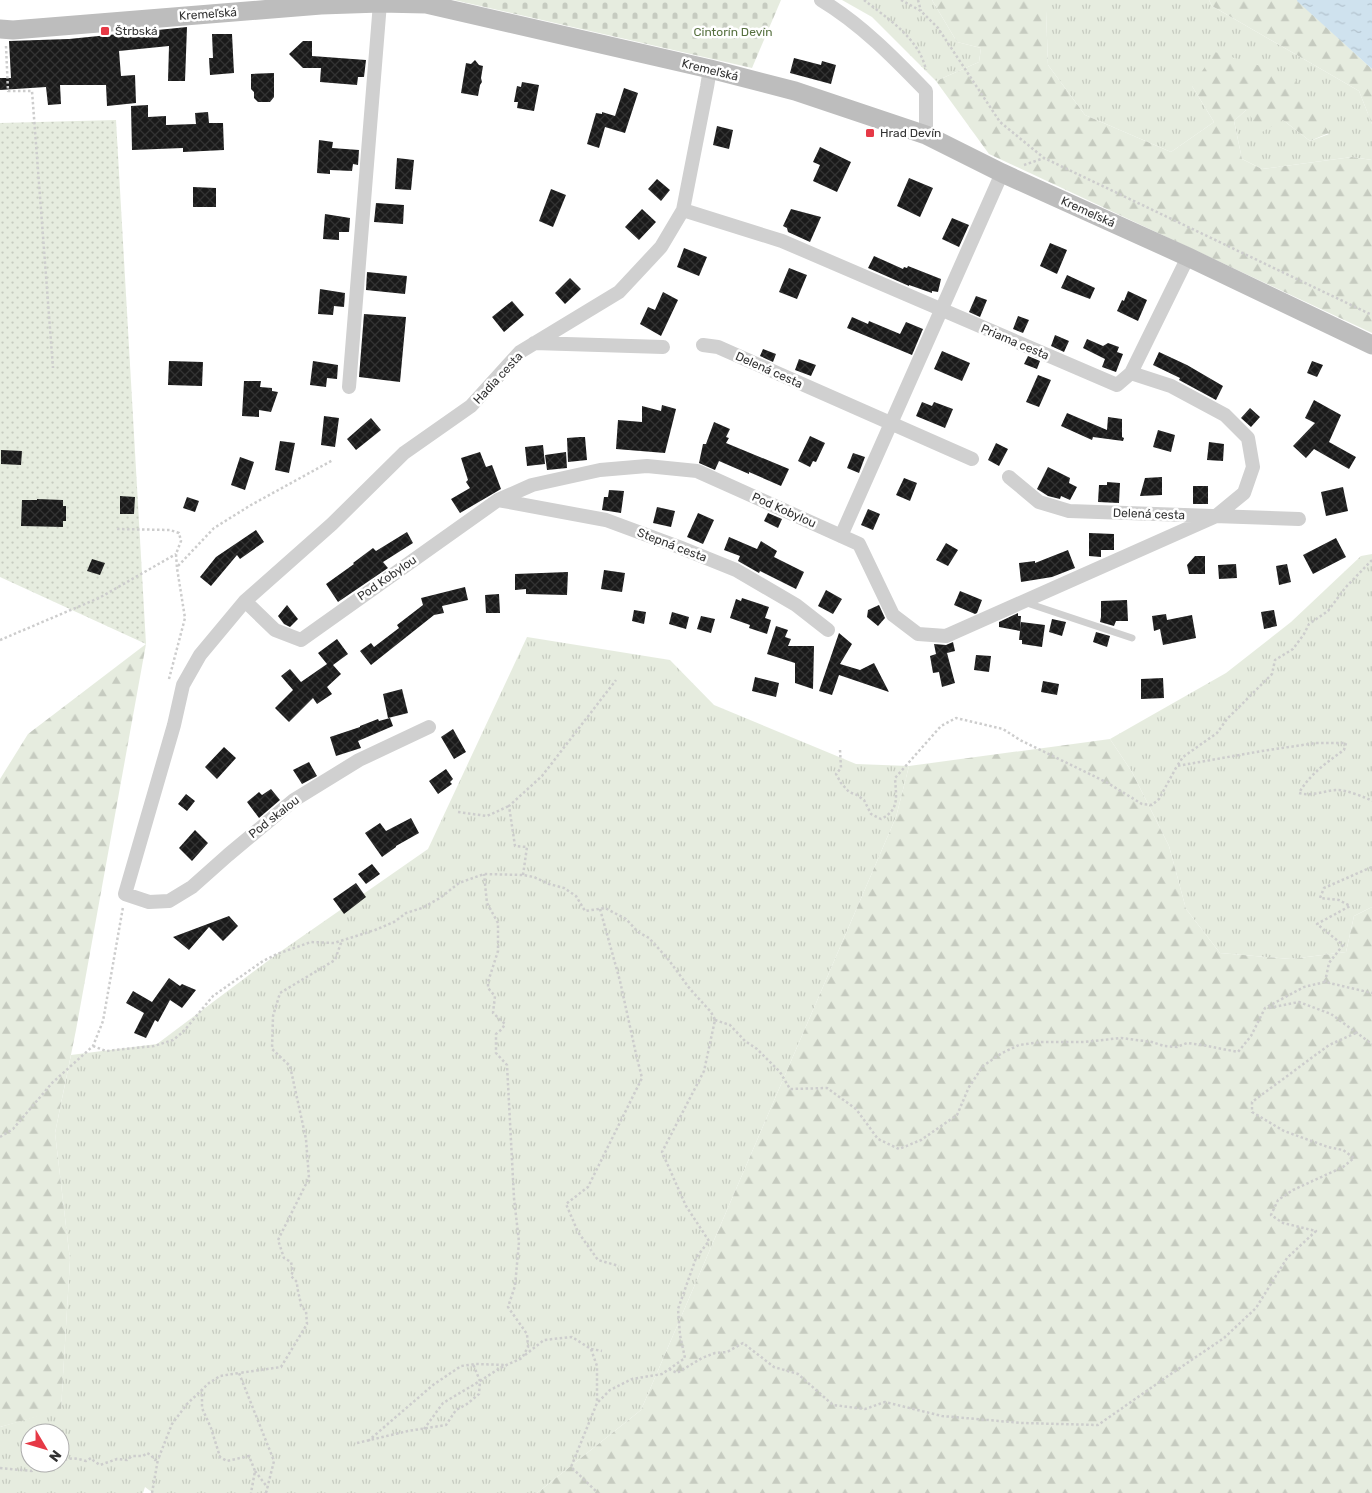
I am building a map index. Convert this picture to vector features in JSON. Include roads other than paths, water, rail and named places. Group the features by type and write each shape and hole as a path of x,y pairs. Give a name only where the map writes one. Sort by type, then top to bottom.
{"street":[{"path":"821,0 887,51 926,91 926,135"},
{"path":"349,388 367,2"},
{"name":"Kremeľská","path":"3,38 13,30 322,3 426,4 710,69 795,91 926,135 1002,173 1188,257 1372,345"},
{"name":"Hadia cesta","path":"246,601 332,524 404,453 471,406 520,352 620,292 662,246 682,210 710,69"},
{"path":"841,536 1002,173"},
{"name":"Priama cesta","path":"682,210 782,241 941,311 1117,385 1131,373"},
{"path":"1188,257 1131,373 1171,386 1225,415 1248,438 1253,467 1244,493 1216,516"},
{"path":"534,343 664,347"},
{"name":"Delená cesta","path":"703,345 718,348 972,459"},
{"name":"Pod Kobylou","path":"246,601 275,630 301,640 498,500 532,485 600,470 647,466 697,471 860,544 892,615 918,634 946,636 1216,516"},
{"name":"Delená cesta","path":"1009,477 1039,502 1069,511 1299,519"},
{"name":"Stepná cesta","path":"498,500 606,520 679,547 736,570 796,605 828,630"},
{"name":"Pod skalou","path":"246,601 200,655 183,685 174,725 125,894 149,902 169,901 192,886 294,800 359,760 429,727"}],"lane":[{"path":"1024,602 1132,638"}],"water":[{"path":"1372,0 1372,69 1297,1"}],"place":[{"name":"Štrbská","path":"105,31"},
{"name":"Hrad Devín","path":"870,133"}],"park label":[{"name":"Cintorín Devín","path":"733,32"}]}
